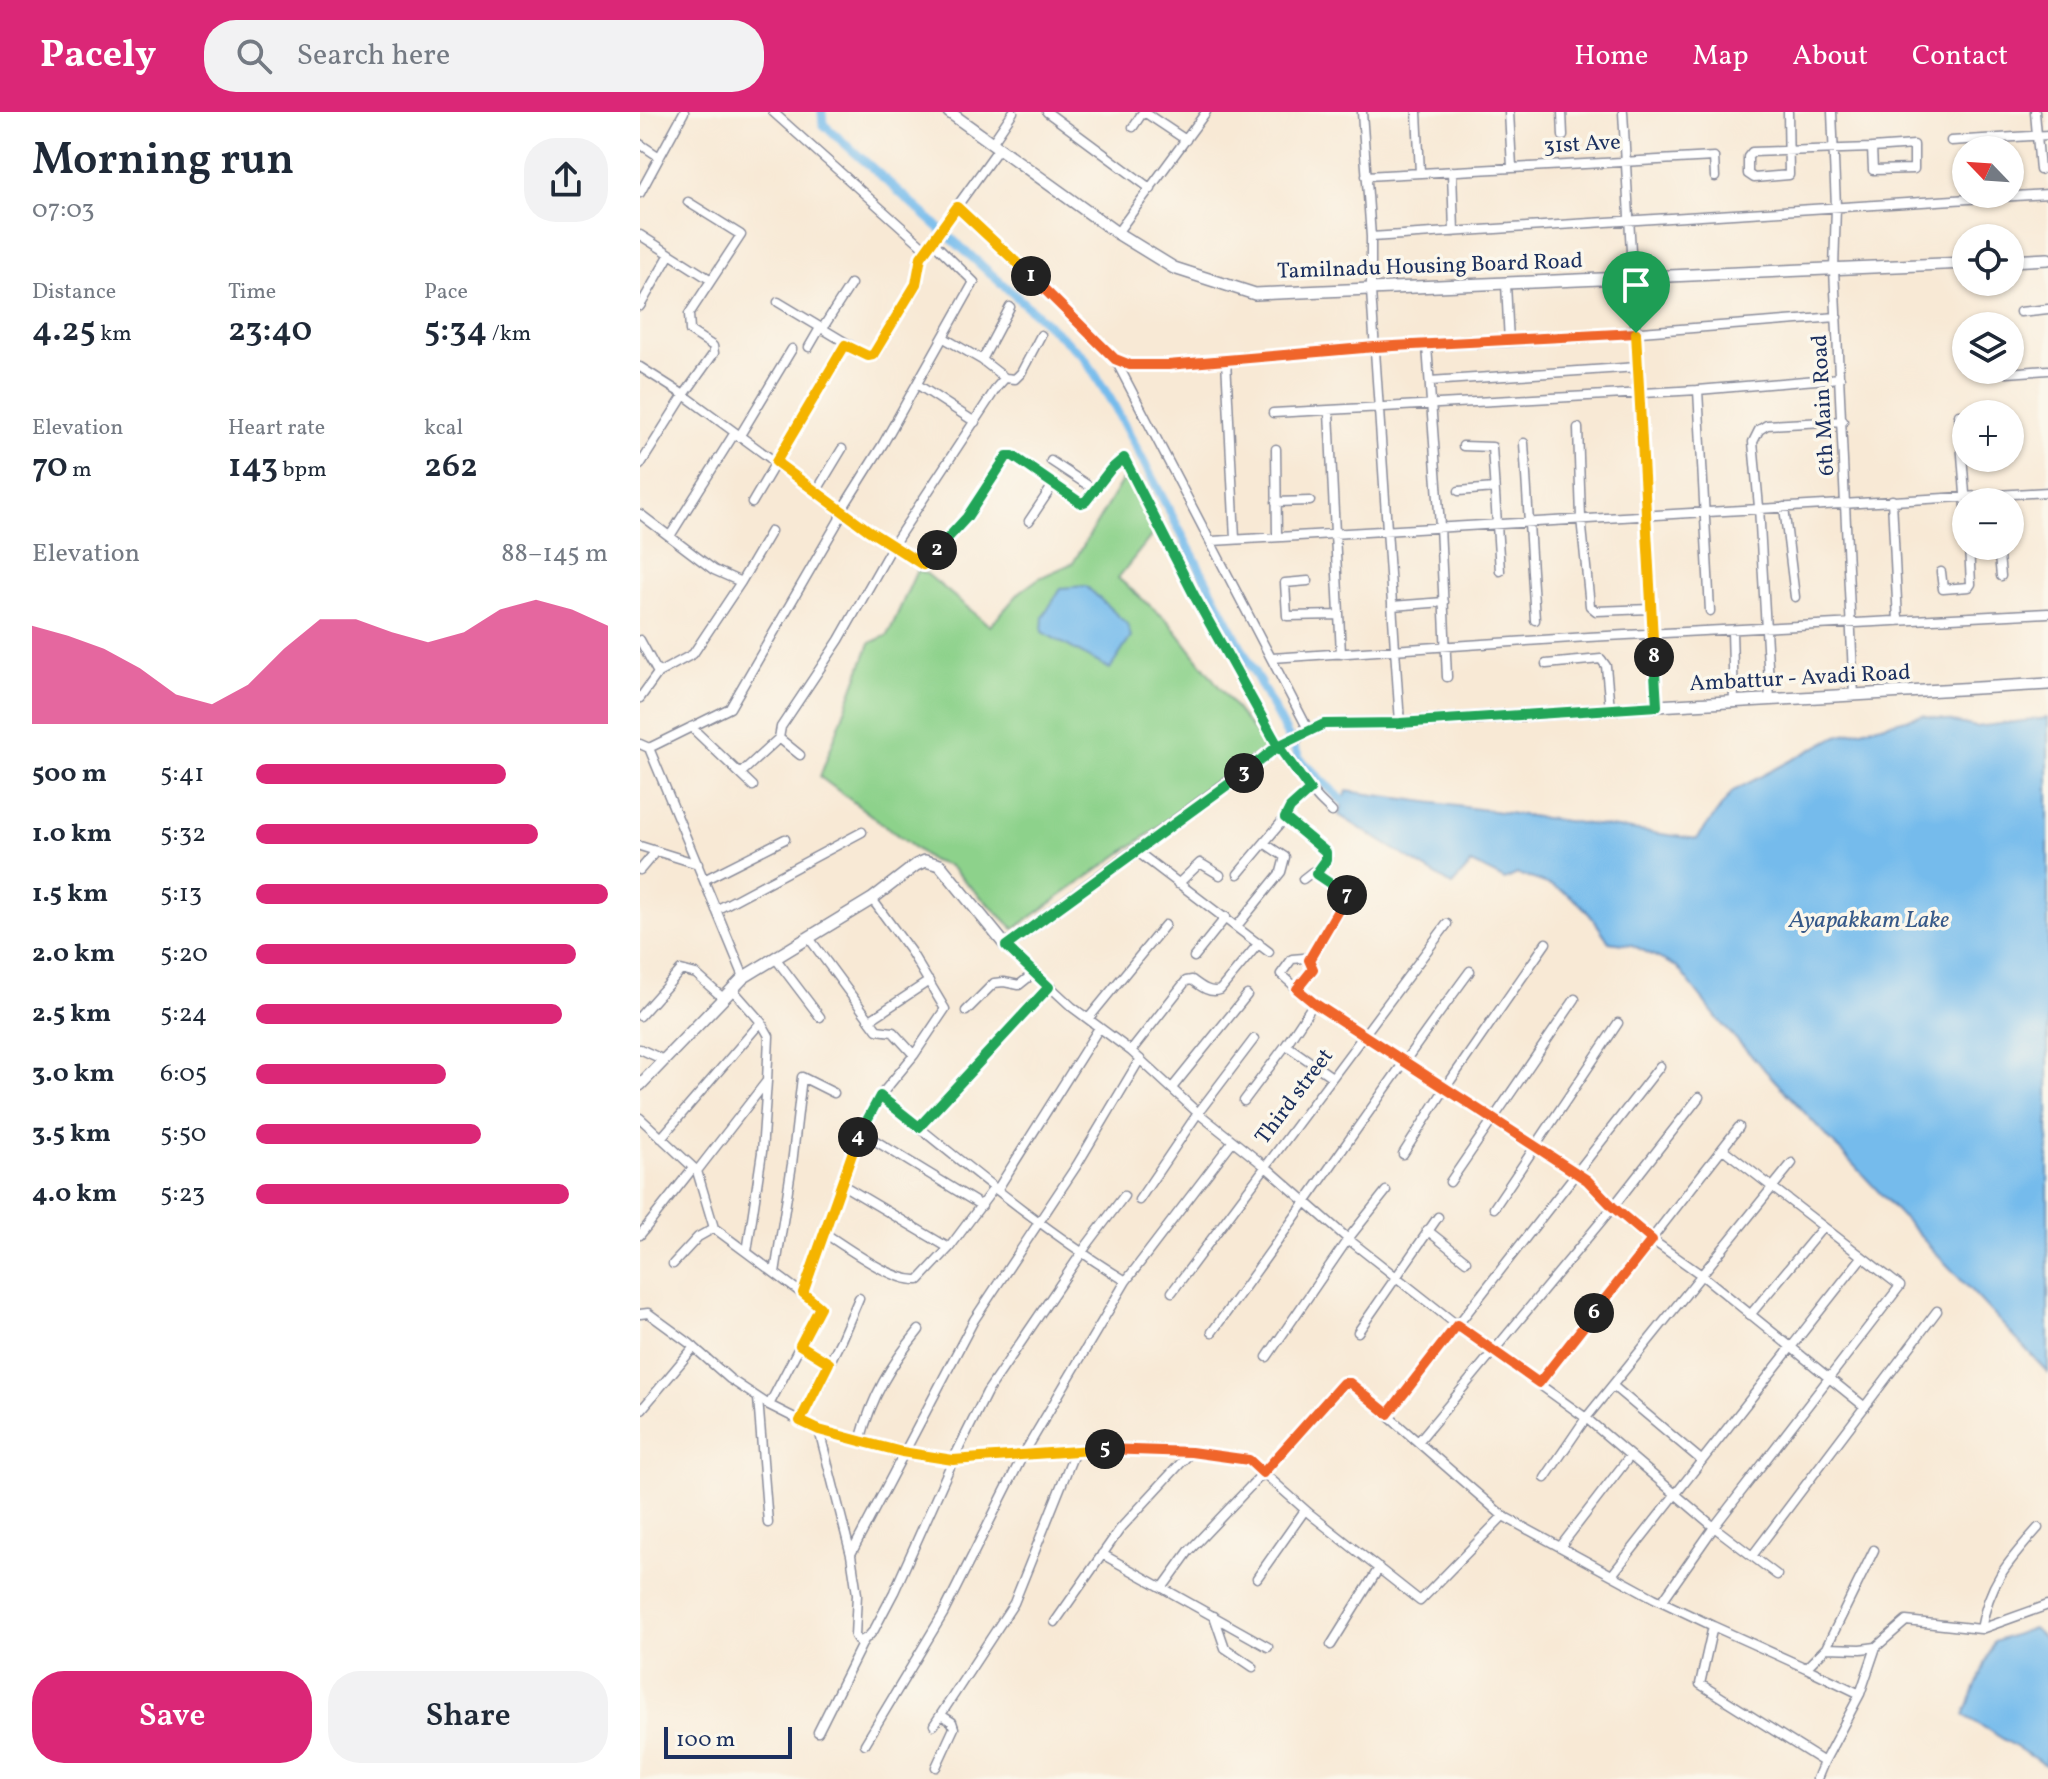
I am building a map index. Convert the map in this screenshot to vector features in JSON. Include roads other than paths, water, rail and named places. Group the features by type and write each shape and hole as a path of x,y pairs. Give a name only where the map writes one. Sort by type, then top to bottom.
{"street":[{"path":"640,193 684,112"},
{"path":"649,748 730,708 839,520 841,511 918,385 974,282 932,242 773,112"},
{"name":"Tamilnadu Housing Board Road","path":"949,112 1117,233 1174,268 1255,294 1952,264"},
{"path":"778,302 845,345 868,356 873,355 916,284 919,263 957,207 1013,112"},
{"path":"1047,112 1151,189"},
{"path":"1133,127 1144,112 1186,140"},
{"path":"1117,233 1206,112"},
{"path":"1362,112 1400,723"},
{"path":"1417,112 1420,173"},
{"path":"1509,112 1512,167"},
{"path":"1562,112 1563,136"},
{"path":"1623,112 1657,706"},
{"path":"1788,112 1789,151 1789,175 1754,178 1748,174 1748,157 1752,152 1789,151 1832,149 1872,148 1914,145 1914,169 1873,170 1872,148"},
{"path":"1832,112 1841,112"},
{"name":"6th Main Road","path":"1832,112 1836,207 1834,269 1854,696"},
{"path":"2035,112 2040,170"},
{"path":"1951,141 2048,135"},
{"path":"640,144 658,156"},
{"name":"31st Ave","path":"1366,176 1714,157 1715,177"},
{"path":"1452,171 1454,232"},
{"path":"1371,237 2048,194"},
{"path":"640,465 714,353 713,346 690,331 689,314 741,235 688,202"},
{"path":"957,207 1115,359 1272,658 1304,733"},
{"path":"640,235 711,280"},
{"path":"640,306 670,254"},
{"path":"2024,260 2048,259"},
{"path":"809,347 851,284"},
{"path":"1506,284 1509,342"},
{"path":"982,360 1010,307"},
{"path":"2020,312 2048,309"},
{"path":"1115,359 1130,365 1168,365 1375,347 1509,342 1837,317"},
{"path":"944,338 982,360 1005,378 1019,377 1041,335"},
{"path":"752,503 845,345"},
{"path":"1427,346 1447,677"},
{"path":"670,536 792,349"},
{"path":"1226,360 1235,539"},
{"path":"640,367 684,395 841,511 923,565 967,517 1007,456 1013,456 1081,503 1124,458 1195,597 1281,745 1310,790 1332,812"},
{"path":"1430,381 1638,367"},
{"path":"2024,372 2048,370"},
{"path":"741,773 779,738 781,727 839,640 893,545 1005,378"},
{"path":"1273,413 1698,390 1840,378"},
{"path":"918,385 975,422"},
{"path":"1698,390 1710,611"},
{"path":"1329,412 1341,654"},
{"path":"1770,700 1753,442 1759,430 1767,425 1843,421"},
{"path":"1578,428 1581,518 1590,606 1596,611 1651,609"},
{"path":"1524,443 1535,620"},
{"path":"1463,446 1492,447 1500,571"},
{"path":"816,492 842,449"},
{"path":"1276,449 1277,537"},
{"path":"1051,461 1095,490"},
{"path":"1029,521 1053,485"},
{"path":"1459,491 1494,488"},
{"path":"2024,495 2048,492"},
{"path":"1212,541 1952,497"},
{"path":"1892,500 1898,621"},
{"path":"1276,502 1310,501"},
{"path":"1784,507 1795,597"},
{"path":"640,514 714,570 741,582"},
{"path":"640,698 658,673 693,654 771,531"},
{"path":"1941,572 1943,589 1969,587 1970,560"},
{"path":"1999,560 2001,576"},
{"path":"1308,581 1285,583 1287,616 1339,615"},
{"path":"1392,606 1444,602"},
{"path":"1272,658 2048,613"},
{"path":"1732,631 1734,703"},
{"path":"640,640 658,673"},
{"path":"1546,664 1601,659 1606,666 1610,709"},
{"name":"Ambattur - Avadi Road","path":"1006,946 1281,745 1324,724 1400,723 2048,684"},
{"path":"691,727 753,786"},
{"path":"779,738 800,755"},
{"path":"640,744 649,748 744,977"},
{"path":"1238,874 1290,808 1310,790"},
{"path":"1285,818 1326,852 1326,860 1316,874"},
{"path":"716,910 862,832"},
{"path":"704,880 785,839"},
{"path":"1237,926 1285,863 1281,854 1264,843"},
{"path":"640,846 698,864"},
{"path":"1135,850 1269,952"},
{"path":"640,870 656,851"},
{"path":"640,1085 744,977 872,899 916,865 925,861 936,863 947,872 1006,946 1034,973 1131,1051 1232,1142 1266,1167 1395,1277 1586,1418 1714,1527 1777,1575"},
{"path":"1178,884 1200,863 1220,875"},
{"path":"1303,879 1309,873 1316,874 1347,895 1309,960"},
{"path":"803,1293 861,1132 880,1096 914,1055 945,1009 872,899"},
{"path":"1194,957 1226,917"},
{"name":"Third street","path":"1172,1292 1447,924"},
{"path":"1088,1019 1165,925"},
{"path":"809,938 877,1030 893,1032 914,1055"},
{"path":"1131,1051 1186,981 1192,980 1215,992 1220,990 1259,943"},
{"path":"1403,1154 1546,943"},
{"path":"1297,989 1313,969 1309,960 1304,958 1292,959 1281,974 1297,989 1314,1003 1587,1180 1652,1240 1703,1276 1865,1407"},
{"path":"776,959 820,1017"},
{"path":"640,1016 681,970 696,974 723,998"},
{"path":"1212,1332 1470,971"},
{"path":"966,1011 994,983 1019,985 1034,973"},
{"path":"870,1020 929,981"},
{"path":"919,1127 1049,987"},
{"path":"732,989 769,1036 762,1152 747,1252"},
{"path":"1172,1088 1247,995"},
{"path":"1450,1182 1575,999"},
{"path":"1244,1101 1314,1003"},
{"path":"661,1138 761,1022"},
{"path":"1494,1208 1618,1023"},
{"path":"824,1233 873,1263 911,1280 919,1280 996,1189 1099,1028"},
{"path":"1139,1200 1198,1113 1254,1039"},
{"path":"1286,1045 1332,1077"},
{"path":"640,1049 664,1060"},
{"path":"851,1555 902,1452 974,1320 1077,1165 1140,1059"},
{"path":"1388,1414 1660,1066"},
{"path":"775,1273 802,1077 834,1093"},
{"path":"640,1235 767,1081"},
{"path":"880,1096 1039,1222 1126,1281"},
{"path":"1418,1442 1613,1207 1699,1097"},
{"path":"640,1118 695,1170 714,1228 820,1307 769,1405"},
{"path":"1539,1383 1739,1127"},
{"path":"861,1132 982,1206"},
{"path":"865,1744 943,1614 1023,1455 1126,1281 1232,1142"},
{"path":"1663,1600 1714,1527 1900,1286 1723,1149"},
{"path":"1545,1478 1586,1418 1792,1163"},
{"path":"841,1184 949,1248"},
{"path":"1267,1357 1348,1239 1386,1191"},
{"path":"818,1732 864,1640 874,1630 894,1592 987,1392 1081,1253 1124,1196"},
{"path":"1358,1332 1438,1217"},
{"path":"1750,1315 1823,1227"},
{"path":"673,1264 698,1237 714,1228"},
{"path":"1427,1230 1466,1261"},
{"path":"1612,1575 1862,1257"},
{"path":"800,1421 859,1298"},
{"path":"1752,1556 1937,1311"},
{"path":"640,1314 648,1313 730,1379 769,1405 819,1430 902,1452 953,1460 1114,1448 1191,1452 1249,1460 1305,1510 1420,1601 1503,1516"},
{"path":"860,1441 873,1399 882,1382 919,1330"},
{"path":"800,1345 829,1363"},
{"path":"642,1409 694,1347"},
{"path":"1163,1587 1189,1551 1343,1383 1350,1383 1503,1516 1713,1626 1860,1694"},
{"path":"1613,1386 1701,1460"},
{"path":"758,1398 768,1523"},
{"path":"819,1430 851,1555 857,1594 855,1636 859,1642 864,1640"},
{"path":"934,1725 1014,1603 1075,1451"},
{"path":"1055,1622 1120,1529 1191,1452"},
{"path":"1560,1547 1630,1456"},
{"path":"1257,1578 1305,1510"},
{"path":"1981,1629 1986,1601 1995,1583 2010,1559 2038,1528"},
{"path":"1806,1668 1826,1648 1874,1550"},
{"path":"1102,1554 1268,1647"},
{"path":"1331,1645 1379,1568"},
{"path":"1817,1779 1860,1694 1876,1647 1906,1621 1981,1629 2048,1605"},
{"path":"1214,1616 1225,1648 1253,1667"},
{"path":"1713,1626 1700,1684 1824,1762"},
{"path":"1826,1648 1876,1647"},
{"path":"936,1767 954,1728 952,1722 941,1715"}],"water":[{"path":"1086,586 1127,624 1131,637 1110,669 1042,632 1043,617 1061,588"},
{"name":"Ayapakkam Lake","path":"1923,715 1976,727 2048,718 2048,1373 1721,1023 1677,967 1632,945 1609,942 1590,914 1561,890 1517,874 1505,880 1472,863 1452,885 1339,815 1347,791 1697,839 1733,791 1837,736"},
{"path":"2033,1628 2048,1642 2047,1766 1964,1715 1994,1642"}],"waterway":[{"path":"822,112 823,124 1084,357 1112,402 1300,759 1343,801"}]}
